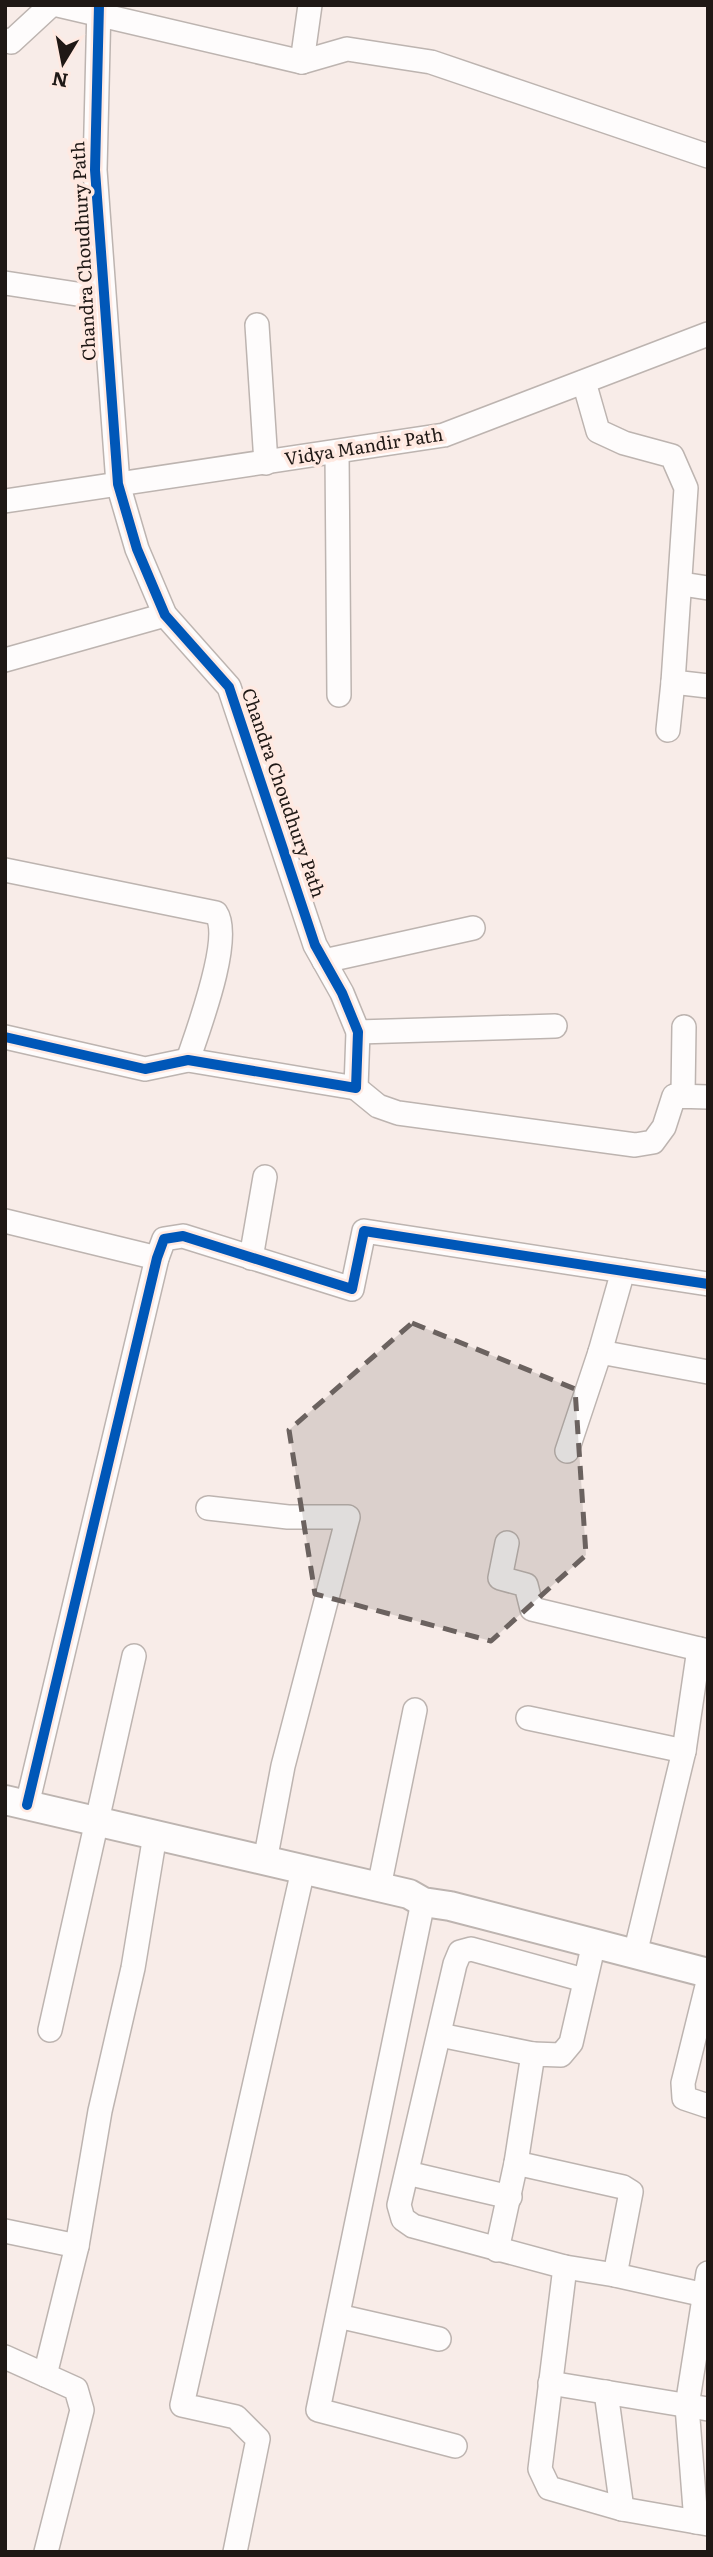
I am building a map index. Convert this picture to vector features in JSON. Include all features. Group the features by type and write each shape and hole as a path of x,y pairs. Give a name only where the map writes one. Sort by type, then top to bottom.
{"street":[{"path":"5,40 11,42 51,5"},
{"path":"58,5 98,9 302,62 346,48 431,62 708,156"},
{"path":"302,62 310,5"},
{"name":"Chandra Choudhury Path","path":"98,9 95,170 118,484 138,549 164,615 229,687 315,945 358,1032 356,1088"},
{"path":"5,284 103,298"},
{"path":"257,325 266,463"},
{"name":"Vidya Mandir Path","path":"5,501 444,435 708,336"},
{"path":"584,382 598,431 624,443 672,456 686,488 682,584 668,730"},
{"path":"337,452 339,695"},
{"path":"682,584 708,588"},
{"path":"5,660 164,615"},
{"path":"673,682 708,686"},
{"path":"5,870 216,913 220,920 221,935 211,992 188,1060"},
{"path":"324,961 473,928"},
{"path":"358,1032 555,1026"},
{"path":"682,1094 684,1027"},
{"path":"5,1037 145,1069 188,1060 356,1088 377,1106 398,1113 635,1145 653,1142 664,1127 674,1096 682,1094 708,1097"},
{"path":"251,1258 265,1177"},
{"path":"5,1221 157,1258"},
{"path":"708,1284 364,1231 352,1289 183,1236 164,1239 16,1802 379,1887 409,1895 423,1902 450,1906 708,1973"},
{"path":"568,1451 623,1271"},
{"path":"600,1352 708,1372"},
{"path":"208,1508 288,1517 348,1517 283,1766 265,1861"},
{"path":"507,1543 500,1578 526,1585 532,1609 704,1650 684,1751 635,1954"},
{"path":"50,2030 134,1656"},
{"path":"379,1887 415,1710"},
{"path":"528,1718 684,1751"},
{"path":"45,2375 77,2246 100,2111 133,1968 155,1835"},
{"path":"235,2552 258,2439 236,2417 182,2405 303,1870"},
{"path":"423,1902 318,2410 455,2446"},
{"path":"440,2035 533,2054 561,2055 571,2043 594,1943"},
{"path":"565,2267 540,2469 549,2488 622,2509 702,2523 697,2408 706,2284 565,2267 497,2250 412,2226 403,2219 399,2205 440,2035 454,1964 460,1952 471,1949 584,1980"},
{"path":"708,1982 705,2009 684,2083 684,2098 708,2106"},
{"path":"497,2250 510,2197 533,2054"},
{"path":"516,2163 623,2187 631,2192 615,2275"},
{"path":"407,2173 510,2197"},
{"path":"5,2231 77,2246"},
{"path":"338,2316 439,2339"},
{"path":"5,2357 76,2389 82,2410 46,2552"},
{"path":"550,2383 697,2408"},
{"path":"606,2392 622,2509"}],"highlighted area":[{"path":"412,1323 575,1389 586,1555 491,1641 315,1594 289,1430"}],"cycle path":[{"path":"5,1037 145,1069 188,1060 356,1088 358,1032 342,993 315,945 229,687 165,615 137,549 118,484 95,170 99,5"},
{"path":"27,1805 157,1258 164,1239 183,1236 352,1289 364,1231 708,1284"}]}
